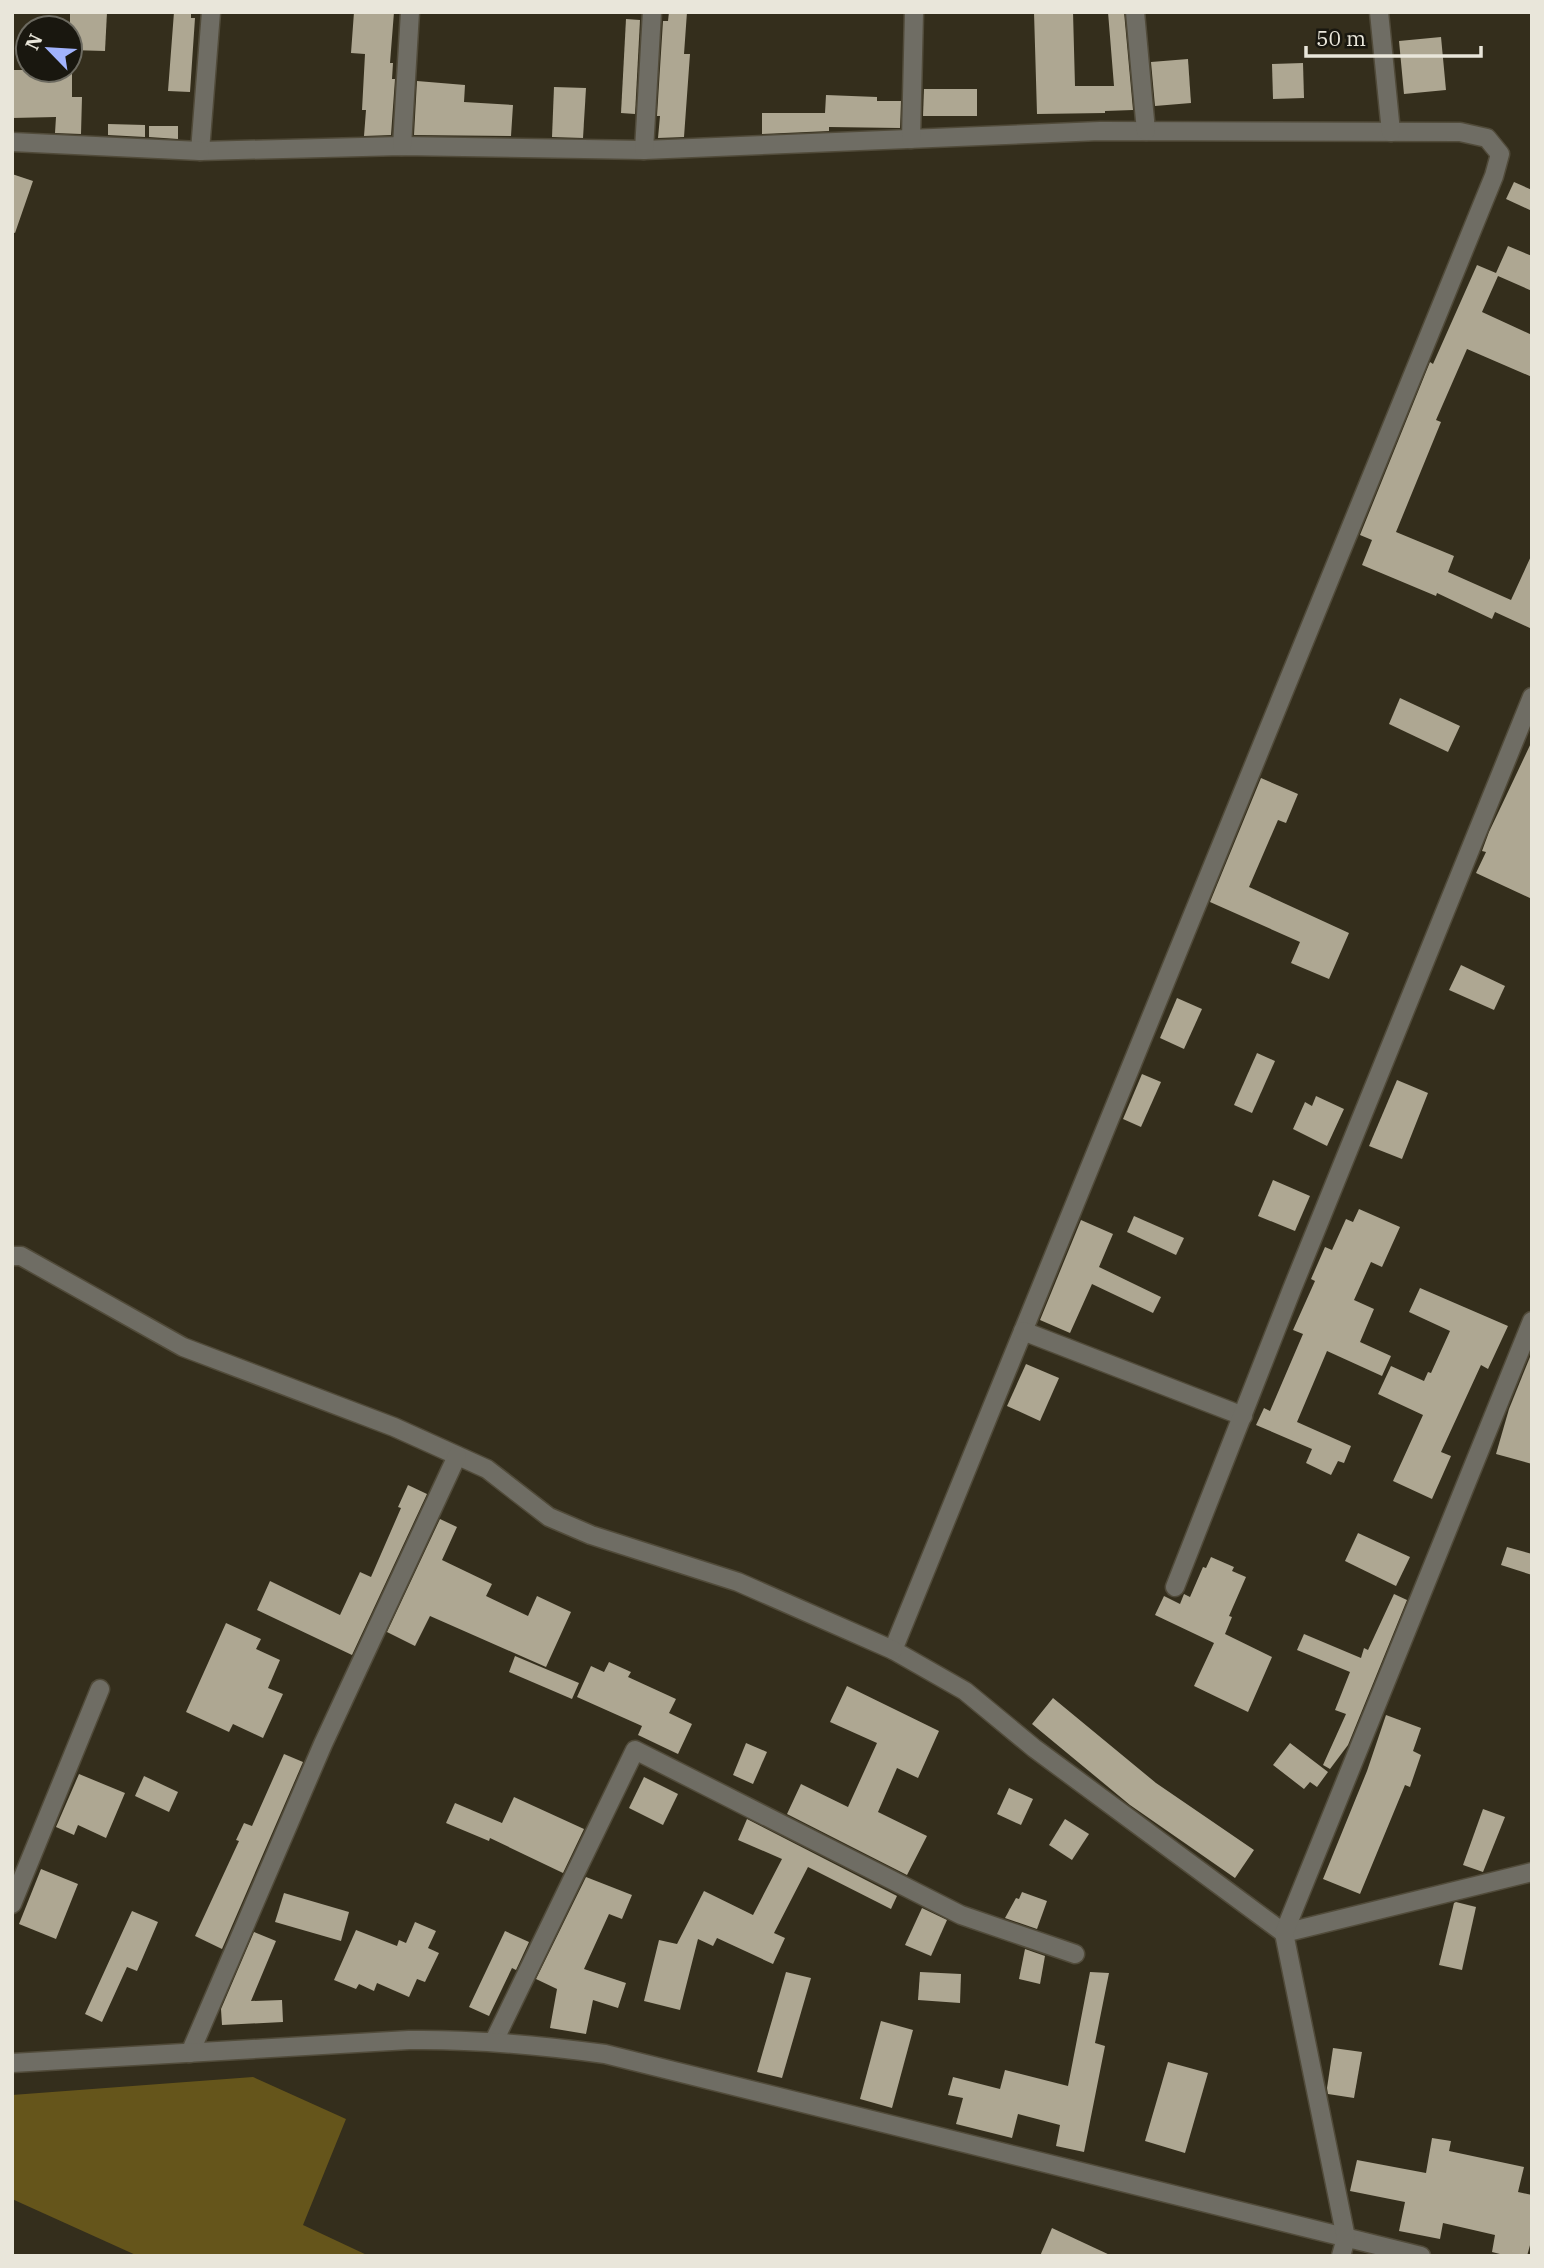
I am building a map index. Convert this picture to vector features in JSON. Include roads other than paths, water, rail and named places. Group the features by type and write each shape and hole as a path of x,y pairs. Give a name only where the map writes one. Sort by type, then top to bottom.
{"street":[{"path":"200,151 211,12"},
{"path":"402,146 410,12"},
{"path":"644,150 652,12"},
{"path":"911,139 914,12"},
{"path":"1135,12 1146,131"},
{"path":"1379,12 1391,132"},
{"path":"12,142 200,151 402,146 644,150 1146,131 1460,132 1487,138 1500,154 1494,176 893,1650"},
{"path":"1175,1587 1532,697"},
{"path":"12,1256 21,1256 183,1347 394,1427 487,1469 550,1517 591,1535 738,1582 893,1650 965,1691 1034,1748 1284,1933"},
{"path":"1343,2247 1284,1933 1532,1321"},
{"path":"1023,1331 1243,1416"},
{"path":"190,2053 323,1744 457,1455"},
{"path":"12,1904 100,1689"},
{"path":"494,2041 635,1750 961,1915 1075,1954"},
{"path":"1284,1933 1532,1872"},
{"path":"12,2063 409,2040 494,2041 606,2054 1343,2247 1421,2256"}]}
